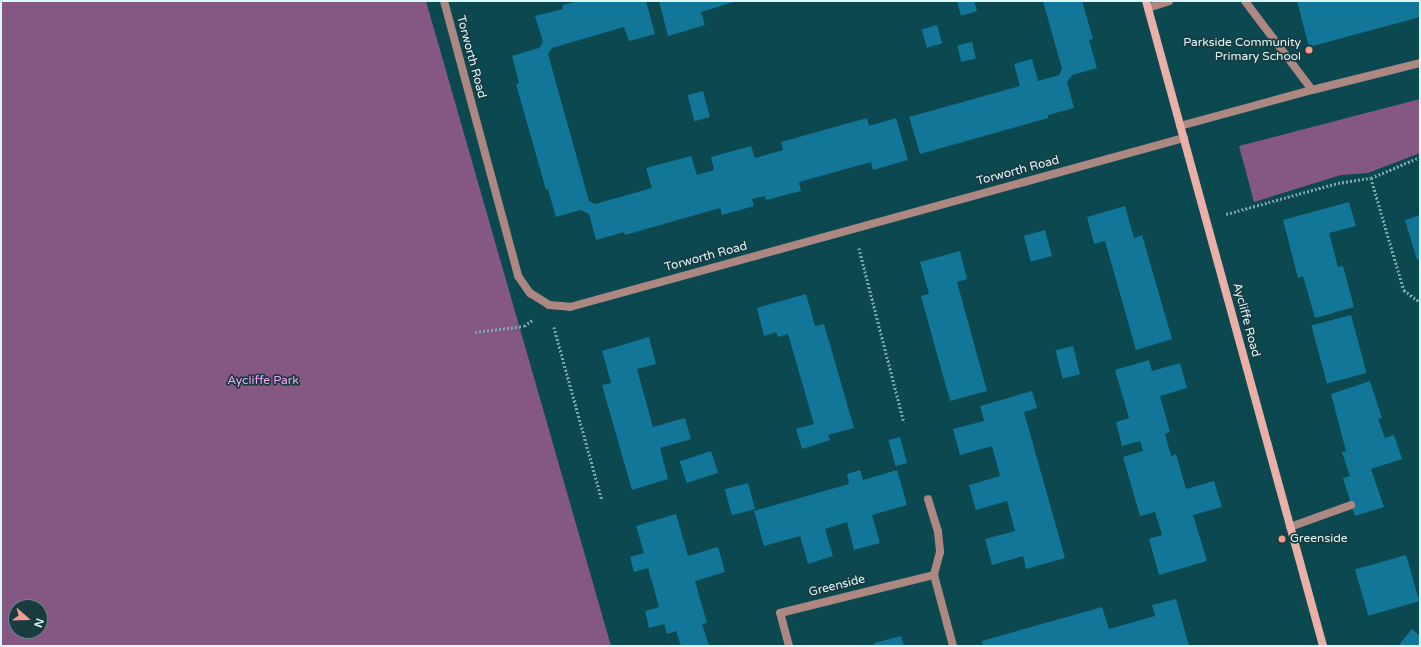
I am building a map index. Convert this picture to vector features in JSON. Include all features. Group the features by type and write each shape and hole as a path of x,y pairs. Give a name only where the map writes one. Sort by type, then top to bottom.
{"street":[{"name":"Torworth Road","path":"444,1 518,276 530,293 549,305 570,307 1184,138"},
{"path":"1147,5 1170,1"},
{"path":"1246,1 1312,90"},
{"name":"Aycliffe Road","path":"1147,5 1323,646"},
{"path":"1180,126 1312,90 1420,63"},
{"path":"928,499 938,532 940,552 934,575 953,646"},
{"path":"1290,527 1351,505"},
{"name":"Greenside","path":"789,646 780,613 934,575"}],"path":[{"path":"1206,219 1338,183 1371,178 1420,157"},
{"path":"1371,178 1404,290 1420,302"},
{"path":"854,228 904,422"},
{"path":"558,305 554,326 602,500"},
{"path":"475,332 524,326 532,320 539,322"},
{"path":"546,324 554,326"}],"green space":[{"name":"Aycliffe Park","path":"1,1 426,1 611,646 1,646"},
{"path":"1420,99 1420,153 1368,173 1341,175 1254,202 1239,146"}],"building":[{"path":"578,1 646,1 655,34 629,41 624,27 552,48 548,54 589,201 595,204 652,188 646,168 691,156 697,175 714,170 711,157 751,146 755,158 783,150 781,142 867,118 869,126 896,118 908,160 873,170 871,162 799,182 801,191 766,200 765,196 752,199 754,206 722,215 720,208 625,235 624,232 596,240 589,214 581,210 556,217 548,189 546,190 516,84 519,83 512,56 539,48 543,42 535,16 563,9 562,5"},
{"path":"659,1 737,1 701,12 705,25 668,36"},
{"path":"957,1 974,1 977,11 961,16"},
{"path":"1043,1 1082,1 1093,39 1089,40 1097,68 1072,75 1067,82 1074,108 1048,115 1048,118 920,154 909,117 1020,86 1014,64 1032,59 1038,81 1059,75 1062,69"},
{"path":"1297,1 1420,1 1420,17 1309,47"},
{"path":"937,25 942,43 927,48 922,29"},
{"path":"972,42 976,59 961,62 957,45"},
{"path":"703,91 710,117 695,121 688,95"},
{"path":"1349,202 1356,226 1329,233 1338,267 1343,266 1354,307 1315,318 1303,276 1298,278 1283,220"},
{"path":"1125,206 1134,238 1142,235 1172,339 1136,350 1105,241 1094,244 1087,217"},
{"path":"1420,215 1420,259 1417,260 1405,220"},
{"path":"1045,230 1052,256 1031,262 1024,236"},
{"path":"960,251 967,279 957,282 987,391 950,401 921,296 929,294 920,262"},
{"path":"806,294 815,326 824,324 854,428 828,435 830,440 802,449 796,429 814,424 788,334 778,337 776,332 764,336 757,308"},
{"path":"1351,315 1367,373 1327,384 1311,326"},
{"path":"649,337 656,364 637,369 653,427 685,418 691,439 660,448 668,479 632,490 602,385 611,383 602,351"},
{"path":"1073,346 1080,374 1063,378 1056,350"},
{"path":"1149,360 1152,371 1180,363 1187,388 1160,396 1170,432 1165,434 1171,456 1176,454 1186,489 1214,481 1222,507 1193,515 1207,561 1159,575 1149,539 1162,535 1155,512 1140,516 1123,457 1143,451 1140,441 1122,446 1116,422 1129,418 1115,370"},
{"path":"1370,381 1382,418 1378,419 1385,438 1394,435 1402,459 1371,469 1384,507 1355,516 1343,478 1350,476 1342,452 1346,451 1331,394"},
{"path":"1032,391 1037,408 1024,412 1065,558 1026,569 1023,556 992,565 985,539 1015,531 1007,501 976,510 969,485 1000,476 992,446 960,455 953,429 984,421 980,406"},
{"path":"900,437 907,463 895,466 888,440"},
{"path":"711,451 718,473 687,483 680,461"},
{"path":"860,470 863,480 897,470 907,505 872,515 880,543 854,550 847,522 825,529 833,556 808,564 800,536 764,546 754,511 849,484 847,474"},
{"path":"748,483 755,509 732,515 725,489"},
{"path":"676,514 688,556 718,547 725,572 695,581 707,623 702,624 709,646 681,646 676,631 667,634 664,624 649,628 645,611 659,607 648,568 634,572 630,557 644,553 636,526"},
{"path":"1406,555 1419,601 1368,616 1355,570"},
{"path":"1176,599 1189,646 983,646 982,641 1102,607 1109,629 1155,616 1152,605"},
{"path":"1412,629 1420,636 1420,646 1398,646"},
{"path":"901,636 904,646 875,646 874,643"}],"place":[{"name":"Parkside Community Primary School","path":"1309,50"},
{"name":"Greenside","path":"1282,539"}]}
